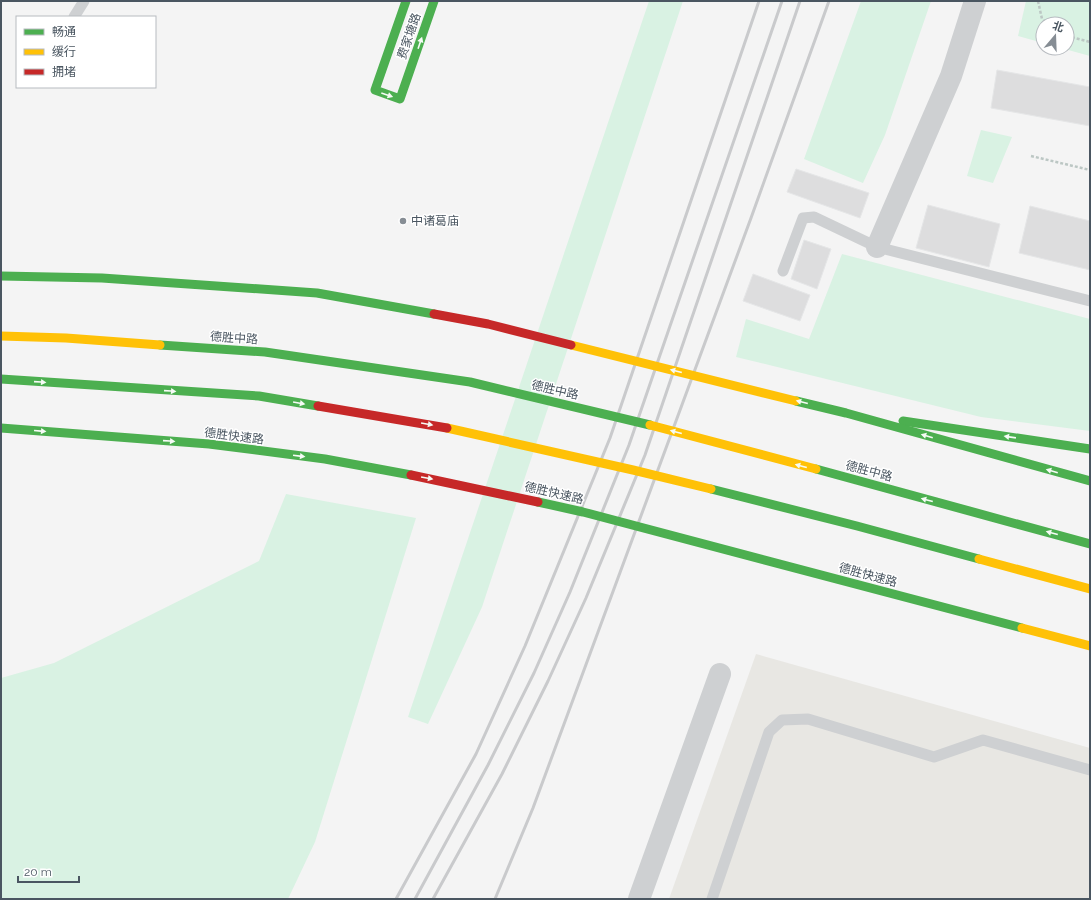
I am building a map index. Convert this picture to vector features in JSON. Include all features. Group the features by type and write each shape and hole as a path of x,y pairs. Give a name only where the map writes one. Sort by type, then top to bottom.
{"main road":[{"name":"费家塘路","path":"406,1 375,90 400,99 434,1"},
{"path":"1,276 102,278 317,293 488,324 846,413 1090,481"},
{"name":"德胜中路","path":"1,336 66,338 265,352 470,382 671,430 1090,544"},
{"path":"1,379 259,396 458,430 633,470 850,524 1090,589"},
{"path":"846,413 1090,449"},
{"name":"德胜快速路","path":"1,428 209,444 325,459 447,482 591,514 1080,643 1090,647"}],"street":[{"path":"877,247 951,76 975,1"},
{"path":"639,899 720,674"}],"lane":[{"path":"75,16 84,1"},
{"path":"783,271 804,218 814,217 877,247 1090,301"},
{"path":"712,899 769,732 782,720 808,719 934,757 983,740 1090,770"}],"path":[{"path":"1038,1 1041,16"},
{"path":"1075,38 1090,42"},
{"path":"1031,156 1090,170"}],"shaded area":[{"path":"756,654 1090,748 1090,899 669,899"}],"green space":[{"path":"649,1 683,1 482,607 428,724 408,717"},
{"path":"861,1 931,1 885,135 863,183 804,159"},
{"path":"1026,1 1090,1 1090,56 1075,52 1075,16 1035,16 1035,41 1018,36"},
{"path":"981,130 1012,137 993,183 967,176"},
{"path":"842,254 1090,319 1090,431 981,417 736,357 746,319 809,339"},
{"path":"286,494 416,518 315,842 288,899 1,899 1,678 54,663 259,561"}],"building":[{"path":"997,70 1090,87 1090,126 991,108"},
{"path":"796,169 869,193 860,218 787,192"},
{"path":"928,205 1000,224 989,267 916,248"},
{"path":"1030,206 1090,221 1090,270 1019,253"},
{"path":"804,240 831,249 817,289 791,279"},
{"path":"753,274 810,295 800,321 743,301"}],"railway":[{"path":"396,899 476,754 525,646 610,438 759,1"},
{"path":"415,899 488,765 534,673 570,592 629,445 782,1"},
{"path":"433,899 502,774 548,681 586,598 645,455 800,1"},
{"path":"495,899 533,808 751,218 829,1"}],"traffic: fast":[{"path":"406,1 375,90 400,99 434,1"},
{"path":"1,276 102,278 317,293 434,314"},
{"path":"160,345 265,352 470,382 650,425"},
{"path":"1,379 259,396 318,406"},
{"path":"796,401 846,413 1090,481"},
{"path":"903,421 1090,449"},
{"path":"1,428 209,444 325,459 411,475"},
{"path":"816,469 1090,544"},
{"path":"711,489 979,559"},
{"path":"538,502 583,512 1022,628"}],"traffic: slow":[{"path":"1,336 66,338 160,345"},
{"path":"571,345 796,401"},
{"path":"650,425 816,469"},
{"path":"447,428 711,489"},
{"path":"979,559 1090,589"},
{"path":"1022,628 1090,646"}],"traffic: jam":[{"path":"434,314 488,324 571,345"},
{"path":"318,406 447,428"},
{"path":"411,475 538,502"}],"place":[{"name":"中诸葛庙","path":"403,221"}]}
